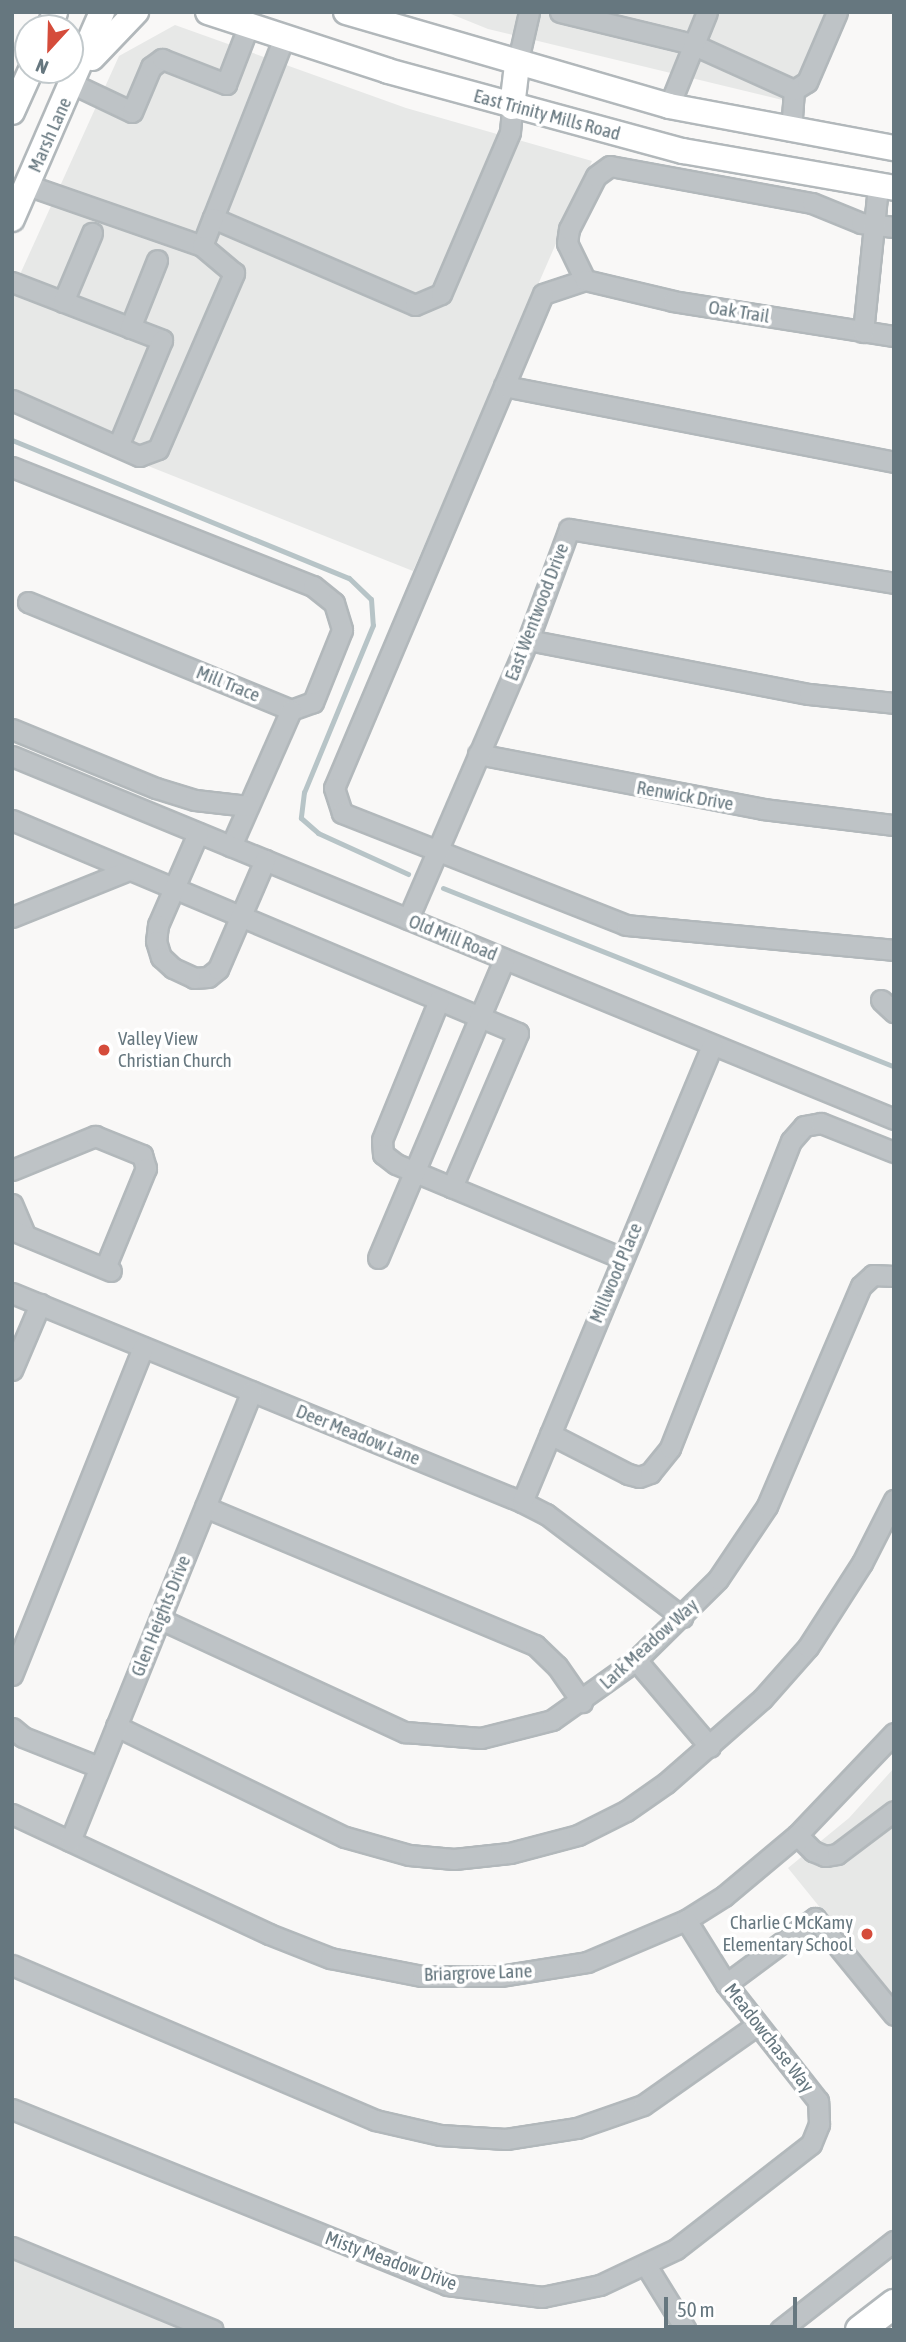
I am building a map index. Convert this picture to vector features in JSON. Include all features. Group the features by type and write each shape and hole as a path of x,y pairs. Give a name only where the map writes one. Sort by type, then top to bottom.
{"highway":[{"path":"860,2330 894,2304"}],"main road":[{"name":"Marsh Lane","path":"84,57 102,12"},
{"path":"84,69 103,42 136,12"},
{"name":"East Trinity Mills Road","path":"208,12 283,40 512,107 683,151 886,187"},
{"name":"East Trinity Mills Road","path":"346,12 517,65 669,106 894,148"},
{"path":"512,107 517,65"},
{"path":"12,112 20,84"},
{"name":"Marsh Lane","path":"12,219 73,84"}],"street":[{"path":"517,65 529,12"},
{"path":"560,12 692,44 794,90"},
{"path":"669,106 707,12"},
{"path":"794,90 807,82 837,12"},
{"path":"73,84 132,112 151,67 162,59 226,83 248,27"},
{"path":"202,246 283,40"},
{"path":"792,131 794,90"},
{"path":"213,218 415,305 441,295 510,132 512,107"},
{"path":"884,226 812,203 610,166 596,176 569,229 567,243 585,280 543,294 334,788 342,813 626,925 894,950"},
{"path":"12,400 139,456 158,449 234,273 202,246 27,185"},
{"path":"863,332 884,226 886,187"},
{"path":"63,302 92,233"},
{"path":"130,328 157,260"},
{"name":"Oak Trail","path":"585,280 673,301 894,336"},
{"path":"12,282 162,340 118,446"},
{"path":"504,386 894,462"},
{"path":"12,467 313,586 334,603 342,630 313,702 291,710 231,846"},
{"name":"East Wentwood Drive","path":"408,919 528,640 569,529 894,583"},
{"name":"Mill Trace","path":"28,602 291,710"},
{"path":"528,640 809,694 894,703"},
{"path":"12,729 156,788 195,800 248,806"},
{"name":"Renwick Drive","path":"478,754 750,807 894,825"},
{"name":"Old Mill Road","path":"12,756 894,1119"},
{"path":"12,820 518,1032 452,1187"},
{"path":"198,833 158,925 156,941 161,957 173,968 194,978 208,977 218,969 265,860"},
{"path":"12,917 129,870"},
{"path":"378,1258 504,959"},
{"path":"439,1000 382,1140 383,1154 414,1171 622,1258"},
{"name":"Millwood Place","path":"522,1502 712,1045"},
{"path":"550,1434 628,1474 639,1477 650,1473 670,1448 790,1141 804,1126 821,1123 894,1152"},
{"path":"12,1170 95,1136 142,1155 146,1168 108,1269 19,1232 12,1204"},
{"name":"Lark Meadow Way","path":"160,1619 405,1732 440,1738 494,1736 552,1720 582,1702 636,1660 718,1579 767,1506 861,1286 873,1275 894,1276"},
{"name":"Deer Meadow Lane","path":"12,1293 522,1502 546,1514 682,1617"},
{"path":"12,1370 40,1304"},
{"path":"12,1675 143,1347"},
{"name":"Glen Heights Drive","path":"71,1841 252,1391"},
{"path":"116,1726 345,1837 409,1855 454,1859 510,1853 578,1836 626,1811 710,1747 808,1647 862,1563 894,1500"},
{"path":"205,1507 535,1645 557,1666 582,1702"},
{"path":"636,1660 710,1747"},
{"path":"12,1728 23,1737 99,1767"},
{"name":"Briargrove Lane","path":"12,1814 269,1934 375,1970 464,1977 541,1971 587,1962 686,1920 724,1896 797,1835 894,1733"},
{"path":"797,1835 813,1851 825,1856 837,1854 894,1811"},
{"path":"726,1984 815,1918 894,2015"},
{"name":"Meadowchase Way","path":"686,1920 726,1984 818,2101 819,2124"},
{"path":"12,1965 375,2120 440,2135 506,2139 577,2128 643,2105 757,2025"},
{"name":"Misty Meadow Drive","path":"12,2109 447,2285 542,2297 600,2285 647,2267 811,2144 819,2124"},
{"path":"780,2330 894,2241"},
{"path":"12,2247 213,2330"},
{"path":"647,2267 686,2330"}],"shaded area":[{"path":"446,12 843,12 803,105 488,29"},
{"path":"175,25 406,108 592,161 413,571 12,412 12,292 119,56"},
{"name":"Charlie C McKamy Elementary School","path":"894,1768 894,1999 788,1868 849,1818"},
{"path":"12,2257 193,2330 12,2330"}],"waterway":[{"path":"12,440 349,578 371,599 373,625 304,792 301,818 318,833 408,874"},
{"path":"443,888 894,1067"}],"place":[{"name":"Valley View Christian Church","path":"104,1050"},
{"name":"Charlie C McKamy Elementary School","path":"867,1934"}]}
